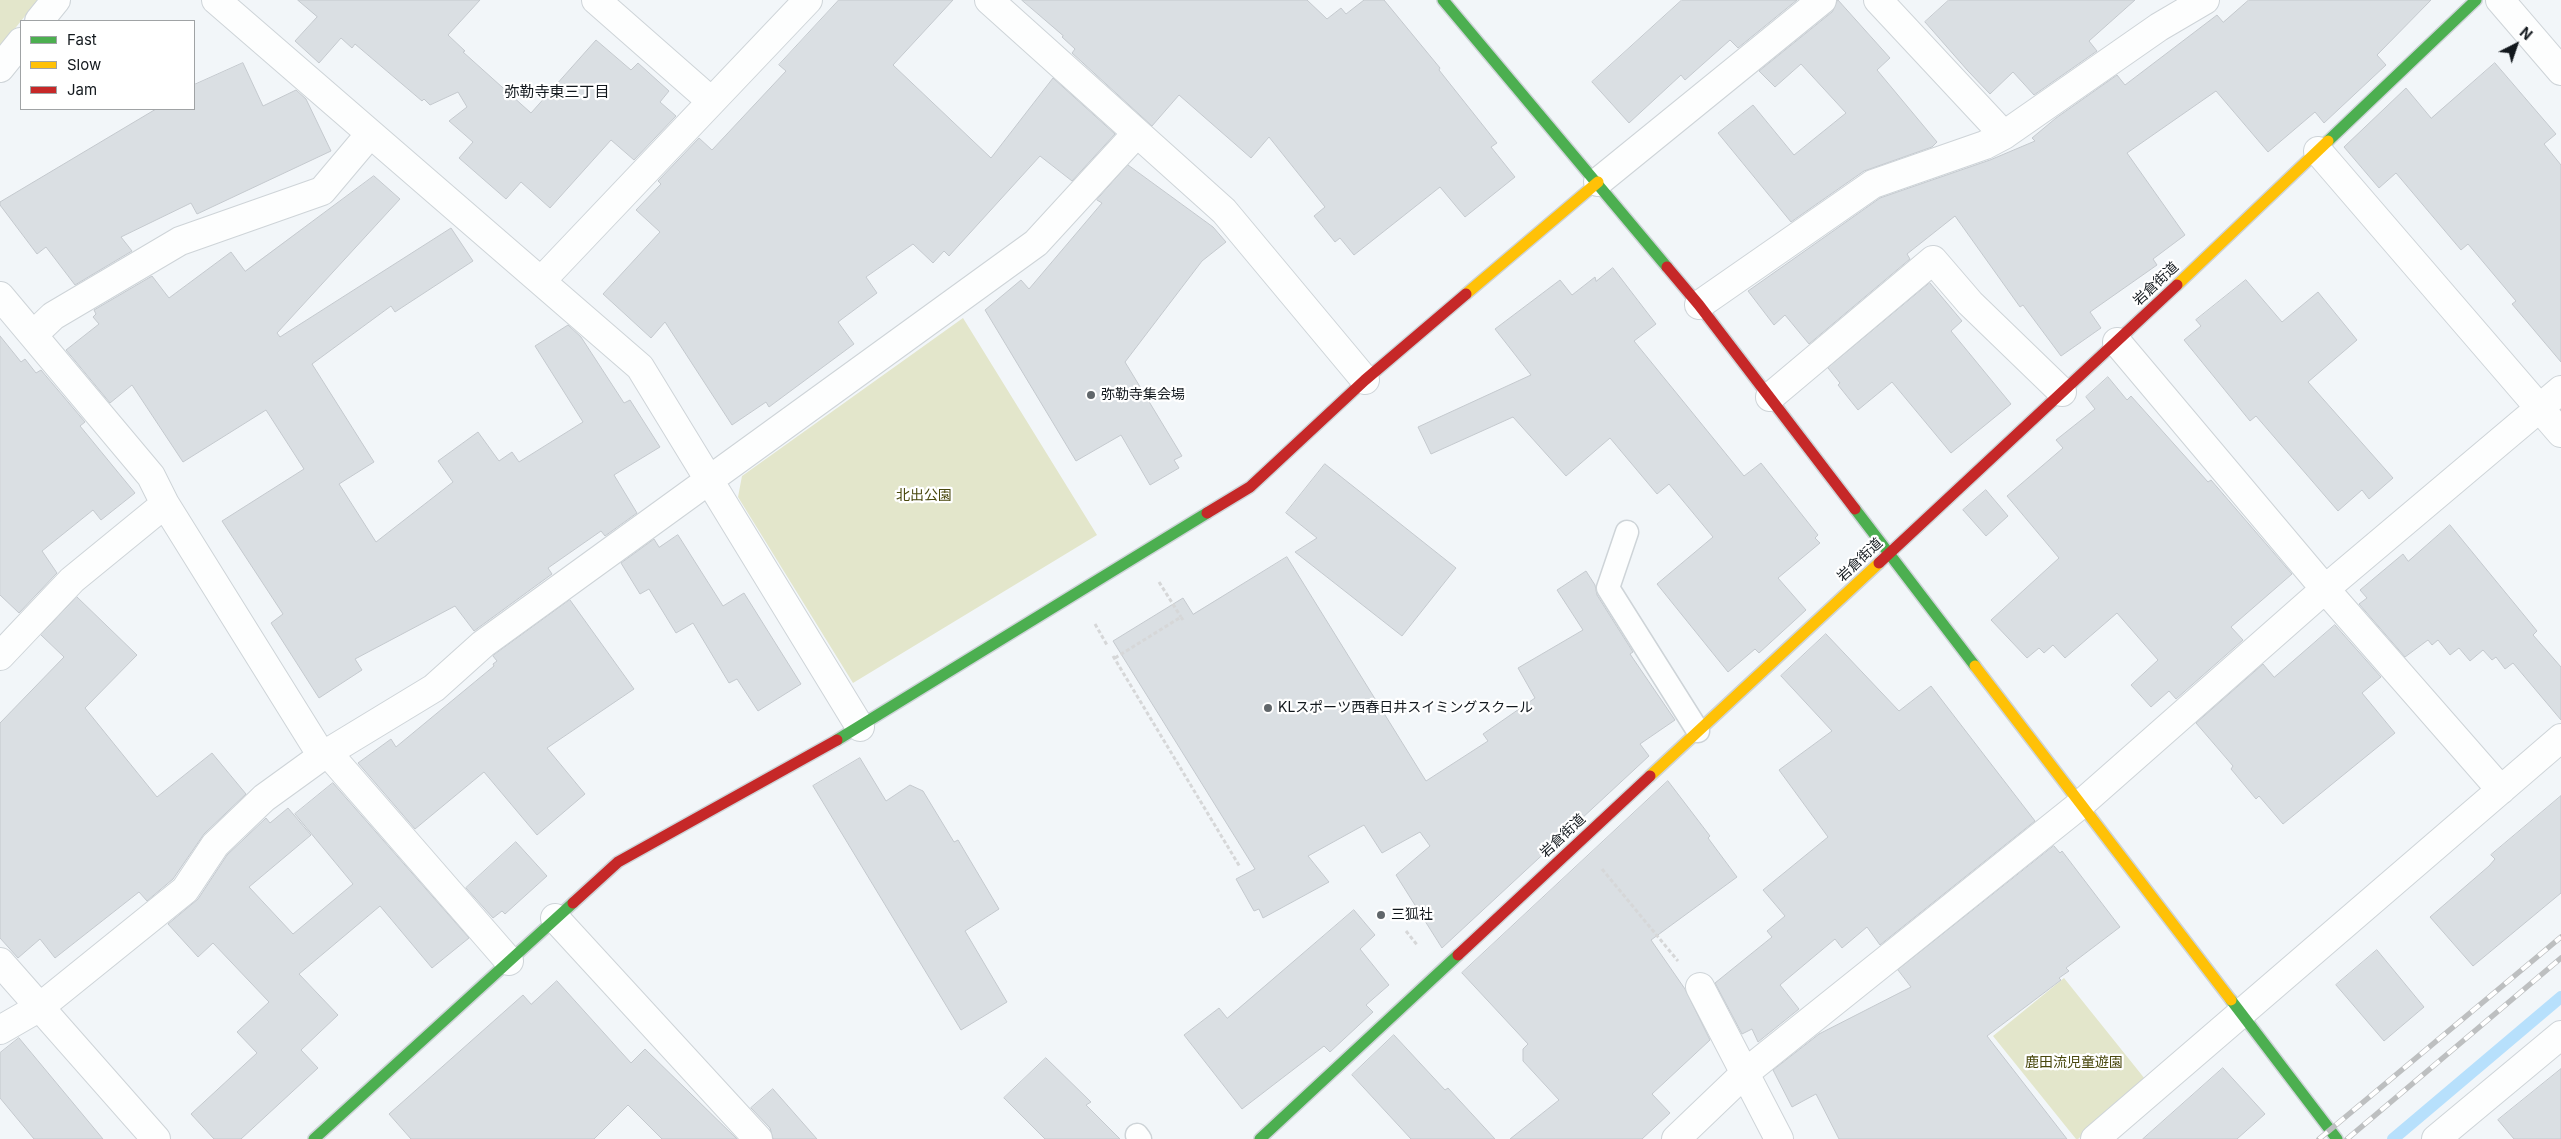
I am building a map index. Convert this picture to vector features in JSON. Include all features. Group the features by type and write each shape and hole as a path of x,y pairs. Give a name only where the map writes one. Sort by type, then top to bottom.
{"street":[{"path":"40,20 56,0"},
{"path":"216,0 542,280 640,367 708,482 860,727"},
{"path":"596,0 711,102"},
{"path":"542,280 808,0"},
{"path":"989,0 1224,211 1365,380"},
{"path":"1443,0 1598,182 1699,305 1890,552 2337,1139"},
{"path":"314,1139 618,862 860,727 1250,487 1365,380 1598,182 1822,0"},
{"path":"1878,0 2004,136"},
{"path":"1699,305 1873,184 1985,145 2004,136 2159,27 2205,0"},
{"name":"岩倉街道","path":"1260,1139 2117,342 2476,0"},
{"path":"2500,0 2561,71"},
{"path":"0,68 20,43"},
{"path":"0,1030 40,1007 185,890 216,845 264,798 325,755 434,688 483,644 1036,244 1138,133"},
{"path":"33,334 53,316 180,241 322,191 370,134"},
{"path":"2318,151 2561,433"},
{"path":"1770,397 1933,260 1970,303 2062,392"},
{"path":"0,296 151,476 165,504 325,755 509,961"},
{"path":"2117,342 2325,589 2501,790"},
{"path":"1676,1139 1744,1073 2081,804 2325,589 2561,390"},
{"path":"0,656 72,580 165,504"},
{"path":"2095,1139 2561,738"},
{"path":"556,918 758,1139"},
{"path":"0,962 156,1139"},
{"path":"1700,987 1779,1139"},
{"path":"2436,1139 2561,1035"}],"lane":[{"path":"1627,532 1608,588 1698,732"}],"path":[{"path":"1172,603 1182,619 1114,657 1240,867"},
{"path":"1579,842 1700,987"}],"green space":[{"path":"0,0 38,0 20,20 0,47"},
{"name":"北出公園","path":"963,318 1097,535 853,683 738,497 742,476"},
{"name":"鹿田流児童遊園","path":"2064,978 2145,1079 2078,1139 2076,1139 1993,1036"}],"building":[{"path":"298,0 480,0 448,35 465,51 463,52 531,113 596,40 631,70 638,63 669,91 660,102 676,116 634,160 611,140 550,208 521,182 506,199 459,158 473,142 449,121 467,107 458,92 430,105 424,99 422,101 355,44 352,48 341,38 319,63 295,41 317,17"},
{"path":"839,0 953,0 893,65 991,158 1053,78 1115,134 1072,181 1040,156 949,256 944,251 933,263 913,244 866,277 877,293 838,322 854,344 769,407 766,402 732,425 665,322 651,338 603,294 660,232 636,210 661,184 658,181 699,138 712,150 786,71 779,65"},
{"path":"1022,0 1307,0 1327,19 1341,8 1346,14 1364,0 1384,0 1440,68 1439,70 1497,143 1491,147 1515,177 1465,217 1440,187 1354,255 1340,238 1335,242 1314,216 1325,207 1269,137 1251,158 1179,95 1152,126 1072,53 1075,49 1063,36"},
{"path":"1682,0 1797,0 1738,48 1730,40 1685,80 1681,75 1629,123 1592,82"},
{"path":"1838,0 1890,58 1877,70 1937,142 1932,147 1864,171 1791,222 1718,133 1753,105 1794,155 1846,113 1801,64 1775,87 1759,71 1832,12"},
{"path":"1949,0 2135,0 2089,41 2097,51 2034,95 2013,72 1990,94 1968,71 1925,22"},
{"path":"2249,0 2431,0 2377,55 2386,65 2324,123 2315,112 2268,152 2216,91 2127,153 2185,235 2153,259 2157,265 2090,312 2101,328 2061,356 2023,305 2020,307 1955,216 1907,254 1910,259 1809,344 1785,315 1774,325 1748,291 1880,198 1990,160 2035,141 2032,138 2056,118 2117,75 2125,85 2217,15 2223,22"},
{"path":"243,63 263,106 296,90 306,99 331,151 197,214 191,203 121,237 132,251 75,285 46,247 37,254 0,205 0,202 154,110 195,110 195,85"},
{"path":"2495,63 2556,134 2544,144 2561,165 2561,362 2512,304 2516,301 2468,244 2461,250 2396,173 2379,188 2344,147 2406,88 2431,118"},
{"path":"1128,165 1213,227 1226,242 1202,261 1125,362 1182,456 1174,460 1179,468 1150,485 1121,435 1076,461 985,310 1021,280 1029,289 1102,203 1097,200"},
{"path":"374,176 400,199 277,333 280,337 451,228 473,261 395,312 391,306 312,364 374,462 339,484 376,542 453,482 438,461 478,432 499,461 512,452 519,462 583,422 535,346 568,325 581,337 624,403 630,400 660,447 614,475 637,513 605,536 601,531 548,568 552,574 474,631 455,606 355,659 362,670 319,698 271,623 283,614 222,521 304,469 266,410 183,462 132,385 110,403 66,350 99,324 93,317 96,314 94,310 152,276 169,298 231,252 245,271"},
{"path":"1613,268 1656,324 1634,341 1744,476 1761,463 1818,535 1815,538 1820,543 1778,578 1806,610 1759,653 1755,649 1728,672 1657,584 1713,537 1669,484 1657,494 1610,438 1566,476 1513,417 1431,454 1418,427 1531,375 1495,329 1560,280 1572,295 1595,277 1596,281"},
{"path":"2246,280 2282,322 2318,292 2357,340 2308,382 2393,478 2369,499 2362,490 2338,511 2256,416 2250,421 2184,340 2201,326 2196,320"},
{"path":"1930,283 1962,321 1951,331 2011,404 1951,453 1892,382 1858,410 1838,385 1840,383 1828,368"},
{"path":"0,336 21,362 25,359 36,373 41,370 85,422 80,426 135,493 101,520 93,510 42,551 57,573 19,613 0,595"},
{"path":"2108,377 2127,400 2131,396 2208,482 2211,480 2292,574 2231,627 2243,640 2176,699 2169,691 2151,707 2131,685 2158,660 2117,613 2065,658 2053,645 2044,653 2039,648 2027,658 1991,620 2059,558 2007,496 2063,448 2056,440 2095,409 2086,397"},
{"path":"1325,464 1456,568 1402,636 1295,552 1317,538 1286,513"},
{"path":"1986,490 2008,516 1986,536 1963,510"},
{"path":"2450,525 2537,631 2533,635 2561,667 2561,720 2513,663 2505,669 2496,657 2492,660 2483,650 2470,661 2459,648 2450,655 2438,640 2432,645 2428,640 2405,657 2359,604 2367,598 2360,590 2403,554 2408,561"},
{"path":"678,535 723,606 744,593 801,684 758,711 737,679 729,683 693,623 676,633 649,589 640,594 621,563 654,539 659,547"},
{"path":"1287,557 1426,781 1488,741 1483,734 1535,698 1518,668 1583,630 1557,590 1586,571 1595,585 1597,595 1633,652 1630,654 1675,720 1640,744 1649,756 1442,948 1396,875 1430,846 1420,832 1382,853 1364,825 1308,856 1329,882 1263,918 1259,909 1254,911 1236,879 1255,869 1113,641 1183,598 1193,614"},
{"path":"77,597 137,655 85,708 157,797 212,753 246,794 204,834 173,879 147,901 139,892 55,958 40,939 18,958 0,938 0,723 64,657 41,635"},
{"path":"570,600 634,689 547,748 585,794 537,835 484,772 415,829 358,763 391,739 396,747 494,666 493,664 497,661 493,656"},
{"path":"2335,625 2381,677 2362,693 2395,733 2283,824 2259,796 2256,799 2231,769 2233,766 2196,723 2263,664 2274,677"},
{"path":"1826,634 1899,711 1931,686 2035,821 1880,945 1867,927 1842,948 1835,939 1780,985 1799,1009 1758,1042 1752,1029 1742,1034 1715,983 1772,937 1767,931 1785,916 1763,890 1828,837 1779,770 1832,731 1781,676"},
{"path":"860,758 886,801 910,785 923,791 954,842 958,840 999,909 965,931 1007,1002 961,1030 813,786"},
{"path":"1668,781 1710,836 1708,838 1737,877 1651,940 1685,989 1710,1040 1652,1094 1670,1113 1642,1139 1510,1139 1559,1100 1523,1061 1523,1049 1528,1044 1462,973"},
{"path":"333,783 469,938 432,968 380,906 299,974 338,1015 301,1050 318,1068 241,1139 214,1139 191,1114 257,1053 237,1032 269,1002 213,943 198,957 168,924 198,899 227,855 266,818 270,823 288,808 311,835 249,887 293,934 353,884 295,814"},
{"path":"2561,796 2561,893 2473,966 2430,917 2489,866 2495,859 2491,855"},
{"path":"516,842 547,876 505,914 502,911 493,918 466,888"},
{"path":"2054,846 2060,853 2062,851 2120,927 2066,968 2069,971 2059,978 2061,980 1987,1036 2067,1139 1839,1139 1816,1094 1792,1107 1773,1070 1819,1034 1911,987 1898,970"},
{"path":"1354,910 1375,935 1360,949 1389,985 1366,1005 1373,1012 1330,1052 1324,1046 1242,1109 1184,1035 1219,1008 1227,1018"},
{"path":"2377,950 2424,1007 2384,1041 2336,985"},
{"path":"557,981 631,1063 645,1049 737,1139 662,1139 628,1105 594,1139 411,1139 389,1114 523,995 531,1004"},
{"path":"1394,1035 1445,1090 1448,1088 1495,1139 1411,1139 1352,1075"},
{"path":"19,1038 103,1139 34,1139 0,1098 0,1053"},
{"path":"1046,1058 1091,1102 1086,1105 1120,1139 1045,1139 1004,1098"},
{"path":"2223,1068 2265,1114 2237,1139 2143,1139"},
{"path":"2561,1069 2561,1139 2514,1139 2498,1120"},
{"path":"773,1089 817,1139 773,1139 770,1128 751,1108"}],"waterway":[{"path":"2393,1139 2561,997"}],"railway":[{"path":"2319,1139 2561,937"},
{"path":"2347,1139 2561,958"}],"traffic: fast":[{"path":"1443,0 1667,267"},
{"path":"2328,141 2476,0"},
{"path":"1855,509 1975,666"},
{"path":"837,740 1207,513"},
{"path":"314,1139 573,903"},
{"path":"1260,1139 1458,955"},
{"path":"2231,1000 2337,1139"}],"traffic: slow":[{"path":"2177,285 2328,141"},
{"path":"1466,294 1598,182"},
{"path":"1650,776 1879,563"},
{"path":"1975,666 2231,1000"}],"traffic: jam":[{"path":"1667,267 1699,305 1855,509"},
{"path":"1879,563 2177,285"},
{"path":"1207,513 1250,487 1365,380 1466,294"},
{"path":"573,903 618,862 837,740"},
{"path":"1458,955 1650,776"}],"place":[{"name":"弥勒寺集会場","path":"1091,395"},
{"name":"KLスポーツ西春日井スイミングスクール","path":"1268,708"},
{"name":"三狐社","path":"1381,915"}],"district":[{"name":"弥勒寺東三丁目","path":"557,92"}]}
